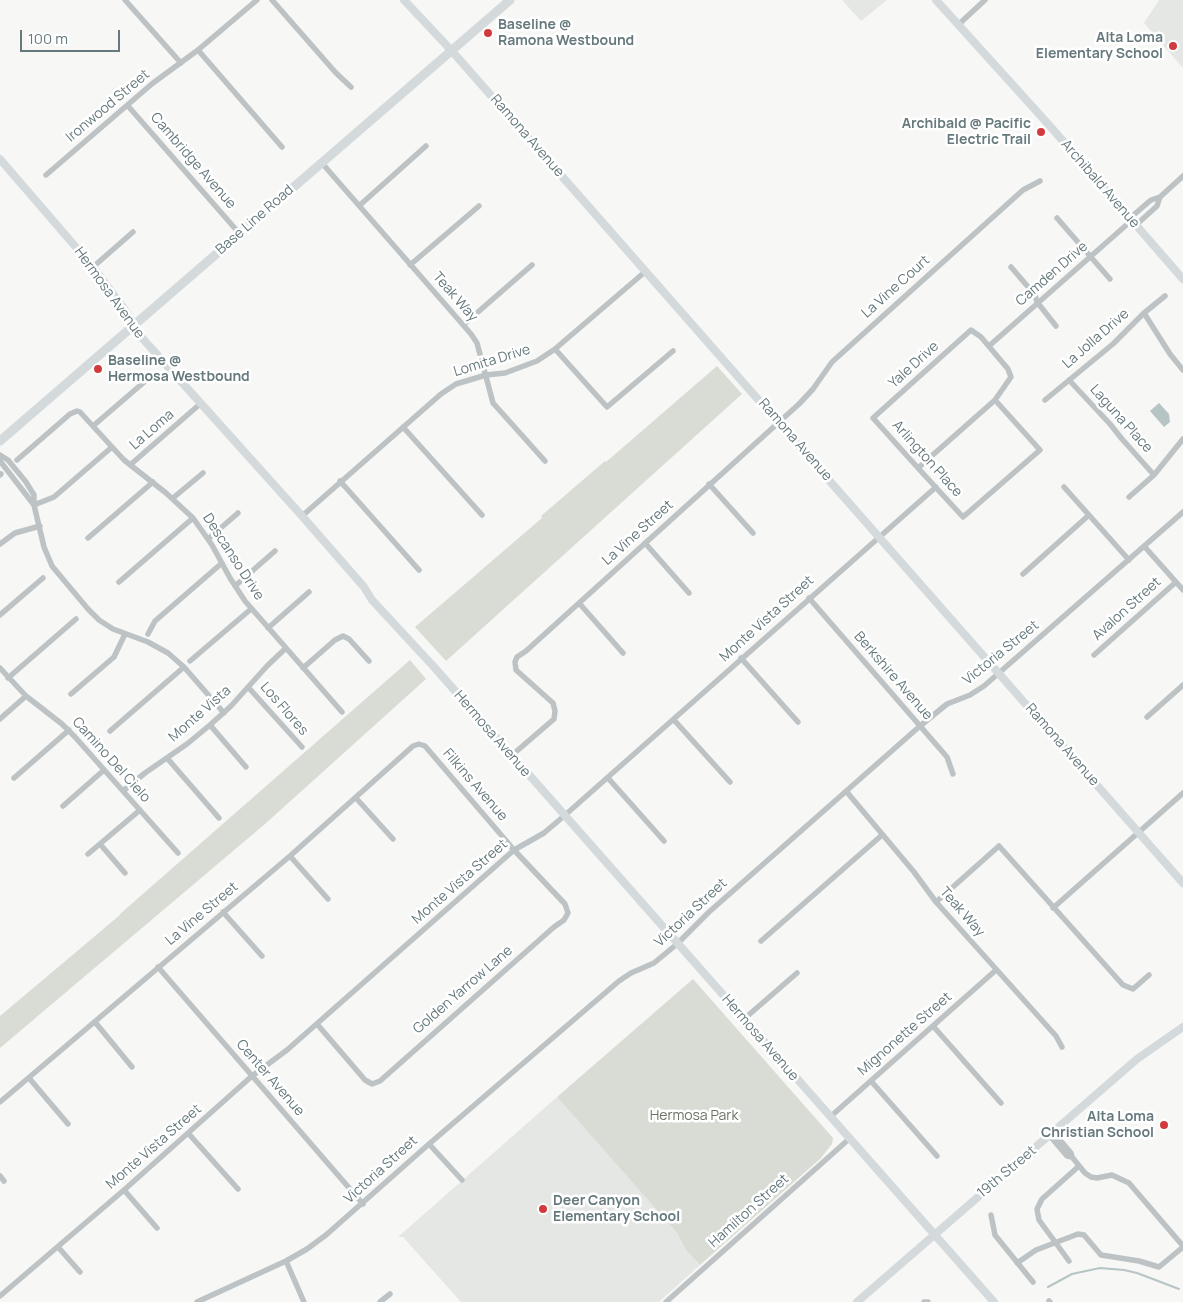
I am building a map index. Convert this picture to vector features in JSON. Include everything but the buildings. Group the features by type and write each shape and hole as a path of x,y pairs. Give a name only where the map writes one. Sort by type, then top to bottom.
{"main road":[{"name":"Base Line Road","path":"0,441 510,0"}],"street":[{"path":"125,0 181,63"},
{"name":"Ironwood Street","path":"46,175 153,83 198,50 257,0"},
{"path":"272,0 336,74 352,87"},
{"name":"Ramona Avenue","path":"404,0 451,50 646,271 1183,883"},
{"name":"Archibald Avenue","path":"936,0 1183,279"},
{"path":"958,25 985,0"},
{"path":"198,50 282,147"},
{"name":"Cambridge Avenue","path":"128,106 240,233"},
{"path":"360,205 426,146"},
{"name":"Hermosa Avenue","path":"0,159 93,267 126,310 142,338 302,516 364,588 372,600 434,667 510,756 994,1302"},
{"name":"Teak Way","path":"321,162 360,205 476,343 493,403 545,461"},
{"name":"Camden Drive","path":"989,346 1037,302 1132,221 1157,206 1160,197 1183,176"},
{"name":"La Vine Court","path":"778,422 813,389 832,362 1024,190 1040,181"},
{"path":"410,265 479,206"},
{"path":"1057,218 1110,279"},
{"path":"93,267 133,232"},
{"path":"462,325 532,266"},
{"path":"1011,267 1035,295 1037,302 1056,326"},
{"name":"Lomita Drive","path":"302,516 441,394 456,384 486,375 521,368 537,362 555,349 646,271"},
{"name":"La Jolla Drive","path":"1045,400 1113,344 1165,296"},
{"path":"1144,314 1170,354 1183,370"},
{"name":"Yale Drive","path":"873,418 971,330 989,346"},
{"path":"918,468 995,400 1011,377 1008,369 989,346"},
{"path":"555,349 607,407 672,351"},
{"path":"93,426 150,377"},
{"name":"Laguna Place","path":"1069,380 1154,475"},
{"name":"Arlington Place","path":"873,418 963,518 1040,450 995,400"},
{"name":"La Loma","path":"130,465 200,404"},
{"name":"Descanso Drive","path":"17,460 70,414 77,411 80,412 130,465 173,498 193,518 208,538 235,586 251,609 342,712"},
{"name":"La Vine Street","path":"510,756 554,719 555,711 553,703 516,670 516,657 526,651 778,422"},
{"path":"403,427 482,514"},
{"path":"1129,497 1154,475 1183,439"},
{"path":"34,505 54,497 112,447"},
{"path":"0,455 8,460 34,495 34,505 44,547 56,571 96,617 125,634 162,649 184,667 224,713"},
{"path":"0,462 34,505"},
{"path":"173,498 203,472"},
{"path":"88,538 153,482"},
{"path":"340,482 419,570"},
{"path":"709,484 754,534"},
{"name":"Monte Vista Street","path":"0,1296 124,1190 252,1076 287,1050 317,1024 514,850 544,833 608,778 936,487"},
{"path":"1064,487 1129,560"},
{"name":"Victoria Street","path":"197,1302 286,1261 326,1235 619,981 631,972 654,963 693,930 709,912 920,726 947,704 970,695 984,686 1183,512"},
{"path":"208,538 238,513"},
{"path":"1023,574 1089,515"},
{"path":"119,582 193,518"},
{"path":"0,544 20,531 40,526"},
{"path":"645,543 689,593"},
{"path":"1144,546 1183,590"},
{"path":"235,586 275,551"},
{"path":"148,634 155,621 222,563"},
{"path":"0,615 43,578"},
{"name":"Avalon Street","path":"1094,655 1176,582"},
{"path":"268,628 309,592"},
{"name":"Berkshire Avenue","path":"809,598 947,757 953,774"},
{"path":"579,603 623,653"},
{"path":"190,662 251,609"},
{"path":"8,678 76,619"},
{"path":"71,694 114,657 125,634"},
{"path":"303,668 335,640 343,636 349,639 369,661"},
{"name":"Monte Vista","path":"123,792 145,773 187,744 224,713 286,648"},
{"path":"741,658 798,722"},
{"path":"110,731 184,667"},
{"name":"Camino Del Cielo","path":"0,668 26,696 69,730 178,853"},
{"path":"1147,716 1183,684"},
{"name":"Los Flores","path":"248,687 302,748"},
{"path":"0,719 26,696"},
{"path":"674,720 730,782"},
{"path":"210,725 246,766"},
{"path":"14,778 69,730"},
{"name":"La Vine Street","path":"0,1102 290,856 413,746 420,744"},
{"name":"Filkins Avenue","path":"420,744 425,746 514,850 565,904 568,913"},
{"path":"167,758 219,818"},
{"path":"63,806 104,770"},
{"path":"608,778 664,841"},
{"name":"Teak Way","path":"846,791 914,872 936,902 1056,1036 1062,1047"},
{"path":"1053,908 1183,793"},
{"path":"356,798 393,840"},
{"path":"88,854 140,810"},
{"path":"761,941 882,835"},
{"path":"100,844 125,873"},
{"path":"936,902 999,846 1123,985 1133,989 1149,975"},
{"path":"290,856 328,899"},
{"path":"223,912 262,956"},
{"name":"Golden Yarrow Lane","path":"317,1024 365,1080 372,1084 380,1081 564,920 568,913"},
{"name":"Center Avenue","path":"158,967 362,1204"},
{"name":"Mignonette Street","path":"830,1117 996,970"},
{"path":"744,1019 797,973"},
{"path":"95,1022 132,1067"},
{"path":"933,1026 1001,1103"},
{"name":"19th Street","path":"857,1302 1137,1059 1183,1027"},
{"path":"29,1078 68,1124"},
{"path":"871,1080 937,1156"},
{"path":"188,1133 238,1189"},
{"path":"1017,1263 1054,1242 1078,1234 1084,1235 1101,1255 1139,1261 1159,1267 1183,1246 1129,1183 1112,1175 1097,1178 1091,1177 1052,1134"},
{"name":"Hamilton Street","path":"666,1302 849,1138"},
{"path":"430,1144 462,1180"},
{"path":"1069,1262 1039,1220 1036,1209 1042,1199 1079,1166"},
{"path":"124,1190 157,1228"},
{"path":"991,1215 995,1234 1033,1282"},
{"path":"58,1247 80,1272"},
{"path":"286,1261 304,1302"},
{"path":"214,1294 217,1302"},
{"path":"380,1302 390,1294"}],"shaded area":[{"path":"842,0 887,0 861,21"},
{"name":"Alta Loma Elementary School","path":"1159,0 1183,0 1183,68 1144,23"},
{"path":"1159,403 1169,414 1170,422 1164,427 1150,411"},
{"name":"Deer Canyon Elementary School","path":"557,1097 677,1233 686,1250 700,1265 659,1302 461,1302 403,1237 398,1237"}],"green space":[{"path":"717,366 742,394 446,661 415,627 542,518 541,516"},
{"path":"410,660 426,679 265,824 0,1048 0,1016 120,915"},
{"name":"Hermosa Park","path":"693,979 833,1138 832,1144 820,1159 700,1265 686,1250 677,1233 557,1097"}],"waterway":[{"path":"1048,1287 1072,1274 1100,1268 1137,1273 1179,1289"}],"place":[{"name":"Baseline @ Ramona Westbound","path":"488,33"},
{"name":"Alta Loma Elementary School","path":"1173,46"},
{"name":"Archibald @ Pacific Electric Trail","path":"1041,132"},
{"name":"Baseline @ Hermosa Westbound","path":"98,369"},
{"name":"Alta Loma Christian School","path":"1164,1125"},
{"name":"Deer Canyon Elementary School","path":"543,1209"}]}
